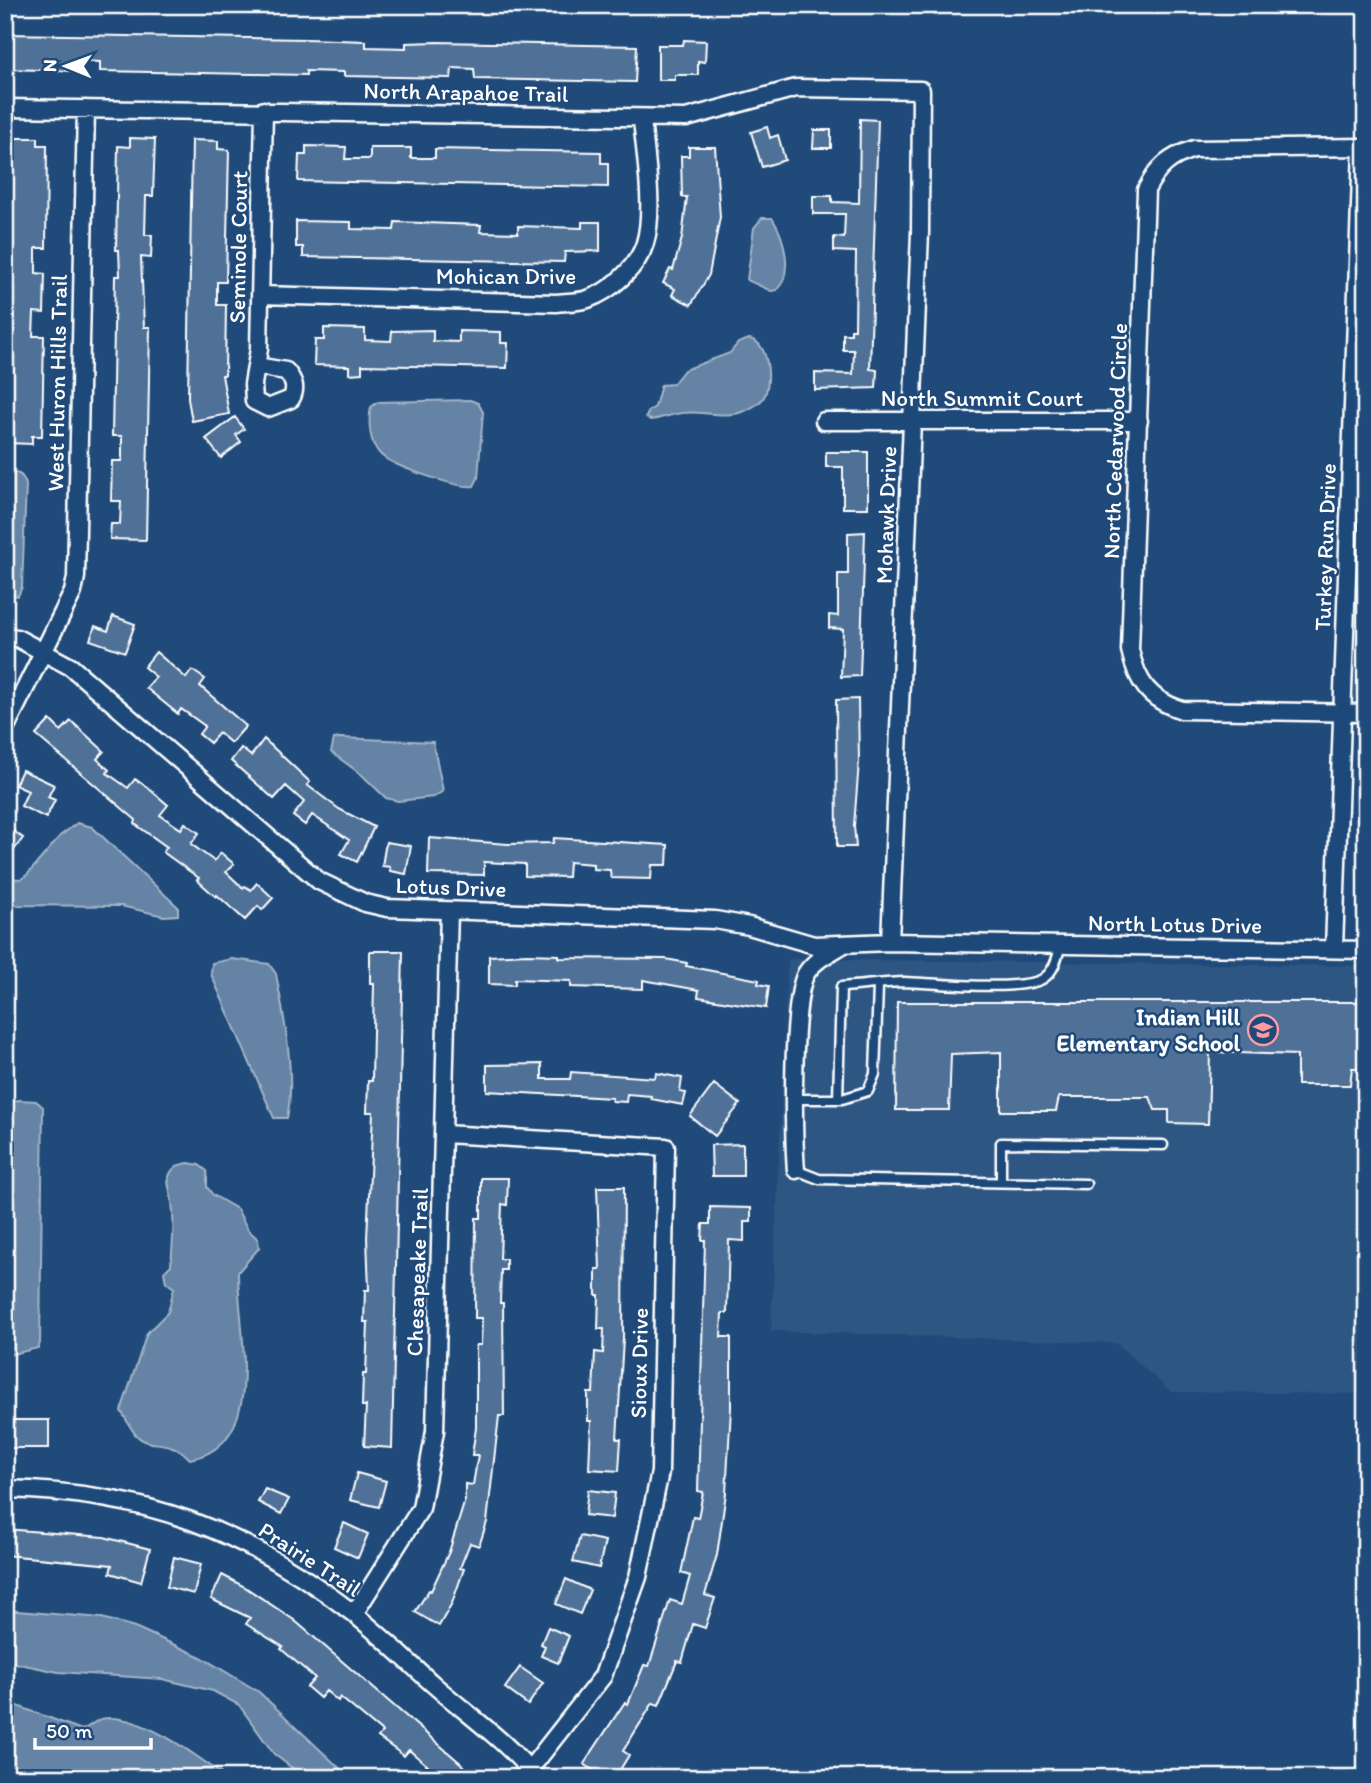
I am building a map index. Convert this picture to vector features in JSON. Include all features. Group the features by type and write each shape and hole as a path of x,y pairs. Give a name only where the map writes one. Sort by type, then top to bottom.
{"street":[{"name":"North Arapahoe Trail","path":"5,108 264,110 642,119 686,118 796,88 921,90"},
{"name":"Mohawk Drive","path":"890,942 920,233 921,90"},
{"name":"West Huron Hills Trail","path":"5,729 73,592 76,577 86,108"},
{"name":"Seminole Court","path":"256,366 286,371 295,391 285,403 268,408 254,401 260,295 264,110"},
{"name":"Mohican Drive","path":"260,295 556,303 588,299 610,287 631,268 645,243 648,205 642,119"},
{"name":"North Cedarwood Circle","path":"1364,147 1242,146 1194,149 1173,156 1157,170 1146,190 1130,650 1134,671 1146,691 1162,704 1182,710 1366,713"},
{"name":"Turkey Run Drive","path":"1334,949 1364,147"},
{"name":"North Summit Court","path":"824,421 1139,421"},
{"name":"Lotus Drive","path":"5,636 18,638 71,667 319,881 365,903 387,908 715,920 749,926 814,945 890,942 985,943"},
{"name":"Chesapeake Trail","path":"354,1614 421,1508 435,1431 449,911"},
{"name":"North Lotus Drive","path":"985,943 1366,950"},
{"path":"796,1170 793,1139 799,998 806,973 824,955 844,945"},
{"name":"Sioux Drive","path":"444,1134 666,1147 660,1472 638,1577 604,1676 533,1774"},
{"name":"Prairie Trail","path":"5,1489 49,1490 113,1498 176,1513 227,1534 287,1567 354,1614 533,1774"}],"lane":[{"path":"838,1099 841,986 878,986 902,982 999,985 1042,979 1053,968 1061,945"},
{"path":"795,1099 838,1099 869,1091 875,1074 878,986"},
{"path":"1001,1182 1001,1143 1163,1145"},
{"path":"796,1170 819,1179 1086,1184"}],"shaded area":[{"path":"762,218 772,218 785,254 785,274 782,282 777,290 771,291 747,280 754,228"},
{"path":"749,339 761,347 767,363 768,382 764,397 759,403 739,413 723,415 690,412 650,420 646,417 655,407 661,385 673,384 684,370 730,353 738,343"},
{"path":"470,400 478,403 483,412 478,478 474,486 455,484 411,470 387,459 376,449 370,432 370,413 371,407 378,402"},
{"path":"5,472 19,474 26,485 22,587 18,596 5,594"},
{"path":"334,739 433,742 443,791 434,797 398,801 386,798 362,775 331,752"},
{"path":"77,823 92,827 178,907 178,915 164,916 121,906 5,905 5,878 21,879 28,874 60,836"},
{"path":"232,959 269,964 276,974 290,1065 287,1118 274,1118 211,974 212,963"},
{"path":"788,959 1366,966 1366,1394 1171,1392 1116,1343 771,1331"},
{"path":"36,1101 43,1107 40,1343 38,1348 5,1356 5,1103"},
{"path":"189,1163 199,1165 207,1171 207,1187 213,1195 237,1209 248,1230 258,1239 259,1248 238,1272 244,1353 240,1409 231,1432 215,1449 190,1459 167,1445 141,1439 121,1411 147,1333 168,1312 174,1288 166,1282 164,1272 171,1265 173,1239 173,1213 168,1180 175,1167"},
{"path":"5,1610 102,1618 135,1627 201,1657 259,1692 350,1778 305,1778 274,1754 239,1705 213,1691 162,1679 58,1672 5,1661"},
{"path":"12,1704 82,1730 101,1719 116,1718 150,1728 227,1778 5,1778 5,1705"}],"building":[{"path":"5,34 366,41 366,47 406,48 406,43 437,42 637,46 635,82 475,79 474,69 452,68 451,78 344,76 344,72 306,71 306,75 100,71 100,62 77,61 76,71 5,69"},
{"path":"684,40 706,41 705,62 698,61 698,75 675,75 675,80 658,80 658,45 683,45"},
{"path":"860,119 878,120 870,369 877,370 876,388 815,390 815,373 853,374 854,350 843,350 843,334 851,334 851,329 855,329 856,252 834,251 834,237 844,238 845,214 813,214 813,196 832,196 832,202 859,203"},
{"path":"767,127 770,138 778,135 785,160 762,167 751,132"},
{"path":"814,130 831,130 831,148 813,148"},
{"path":"12,138 38,138 38,145 47,145 46,248 36,248 36,273 45,274 44,313 34,312 33,336 44,336 42,436 32,436 32,444 6,443"},
{"path":"130,138 155,139 153,196 146,196 145,235 152,235 151,258 141,257 144,327 150,327 146,540 110,539 111,524 120,524 121,501 111,501 112,461 122,461 122,436 112,436 115,276 120,276 119,250 116,250 118,146 130,147"},
{"path":"192,140 218,141 218,149 229,150 226,282 217,282 217,305 226,305 225,375 222,375 229,414 192,421 188,399"},
{"path":"306,146 346,147 345,159 370,159 370,148 411,148 411,158 435,158 435,149 601,152 601,163 608,163 608,187 298,181 299,155 306,155"},
{"path":"689,147 715,147 720,217 709,275 691,305 672,295 675,289 663,283 670,269 673,270 682,238 687,197 682,197 681,156 689,156"},
{"path":"296,221 351,222 351,229 394,230 395,222 481,225 480,232 518,233 518,226 582,228 582,222 600,222 600,251 565,252 564,262 303,257 303,247 296,247"},
{"path":"324,328 365,329 365,340 391,341 392,331 433,330 433,341 459,342 459,331 501,332 501,343 508,343 507,368 362,365 362,373 349,374 349,366 314,365 315,340 324,340"},
{"path":"235,417 244,429 236,435 241,442 221,458 206,439"},
{"path":"826,452 868,452 868,508 843,508 843,467 826,467"},
{"path":"865,532 860,676 841,677 843,629 829,628 829,615 838,616 838,574 848,574 848,533"},
{"path":"113,616 135,624 125,652 90,640 95,626 108,631"},
{"path":"156,652 186,678 192,670 205,679 200,686 246,726 231,743 219,733 210,743 199,734 205,726 181,709 178,714 146,688 156,677 144,667"},
{"path":"858,699 859,762 854,826 856,847 837,847 836,700"},
{"path":"50,720 61,731 71,721 104,751 97,759 109,770 107,773 128,788 135,779 147,787 168,805 160,815 181,829 185,823 199,833 191,844 214,861 221,853 234,864 226,872 243,888 245,886 251,890 257,883 273,898 262,910 258,906 245,920 217,895 216,897 197,880 199,878 163,852 167,847 135,824 136,820 36,735"},
{"path":"264,739 310,782 307,785 339,809 374,827 357,862 341,854 349,840 312,815 305,825 293,816 304,802 286,786 274,799 231,761 241,748 251,756"},
{"path":"22,770 54,785 48,797 55,800 46,818 21,806 28,791 15,785"},
{"path":"5,825 23,838 5,862"},
{"path":"429,838 508,844 553,843 554,838 668,845 667,865 652,865 651,879 611,878 610,870 593,869 593,864 569,862 568,877 525,876 525,864 484,862 484,875 428,874"},
{"path":"386,842 411,846 406,874 390,871 390,867 382,866"},
{"path":"370,951 403,951 392,1448 364,1446 366,1406 362,1406 368,1322 364,1322 365,1290 369,1290 367,1238 373,1112 367,1112 368,1081 372,1081 374,983 370,983"},
{"path":"559,955 559,958 666,959 687,963 686,966 759,980 758,984 769,986 766,1008 698,997 699,990 643,980 643,989 571,987 571,981 515,979 515,985 489,984 489,956"},
{"path":"897,1002 1360,1002 1360,1020 1366,1019 1366,1068 1352,1068 1350,1085 1297,1085 1297,1055 1210,1052 1208,1124 1169,1123 1169,1110 1155,1110 1150,1097 1059,1097 1056,1111 1001,1111 1001,1052 951,1054 949,1110 896,1110"},
{"path":"542,1064 542,1079 570,1079 571,1072 655,1078 656,1073 682,1078 680,1092 686,1093 683,1105 651,1099 651,1096 627,1094 626,1102 612,1101 612,1098 487,1091 487,1065"},
{"path":"714,1084 740,1104 715,1136 690,1116"},
{"path":"743,1144 743,1176 712,1176 711,1145"},
{"path":"481,1178 508,1178 507,1205 502,1204 500,1259 506,1259 506,1270 501,1270 500,1303 503,1303 504,1416 499,1416 487,1522 479,1546 470,1543 460,1568 464,1569 452,1603 439,1626 415,1612 429,1590 431,1591 449,1552 465,1500 465,1484 473,1485 478,1455 472,1455 476,1428 476,1345 481,1345 482,1318 475,1318 476,1218 481,1218"},
{"path":"597,1187 624,1187 623,1339 617,1439 621,1439 619,1471 589,1469 591,1421 588,1421 588,1393 593,1393 595,1352 603,1353 604,1329 598,1329 599,1295 596,1295 596,1269 600,1269"},
{"path":"710,1207 751,1208 751,1222 744,1222 744,1241 729,1240 727,1313 722,1313 721,1337 731,1337 731,1409 726,1493 717,1555 705,1595 715,1598 705,1628 693,1624 682,1662 677,1661 659,1705 653,1703 623,1751 629,1755 615,1778 605,1778 584,1764 625,1702 628,1704 644,1665 649,1666 670,1600 682,1604 690,1576 681,1573 693,1517 698,1518 703,1492 698,1491 705,1240 702,1240 703,1224 710,1224"},
{"path":"5,1420 49,1420 49,1448 5,1448"},
{"path":"357,1473 386,1481 379,1507 350,1500"},
{"path":"265,1489 289,1499 281,1514 258,1502"},
{"path":"588,1490 615,1493 612,1518 585,1515"},
{"path":"344,1523 368,1534 358,1558 334,1547"},
{"path":"5,1529 104,1537 150,1549 141,1582 110,1573 112,1565 5,1555"},
{"path":"580,1536 605,1541 599,1568 573,1562"},
{"path":"174,1557 201,1564 194,1594 167,1587"},
{"path":"222,1575 294,1620 478,1778 442,1778 409,1750 404,1756 378,1737 382,1732 340,1697 338,1701 326,1691 320,1698 307,1687 315,1678 281,1649 283,1647 246,1624 250,1618 211,1599"},
{"path":"566,1579 590,1590 580,1614 556,1604"},
{"path":"548,1627 569,1636 558,1663 541,1656 545,1646 541,1644"},
{"path":"520,1667 543,1683 528,1705 505,1688"}],"place":[{"name":"Indian Hill Elementary School","path":"1263,1030"}]}
